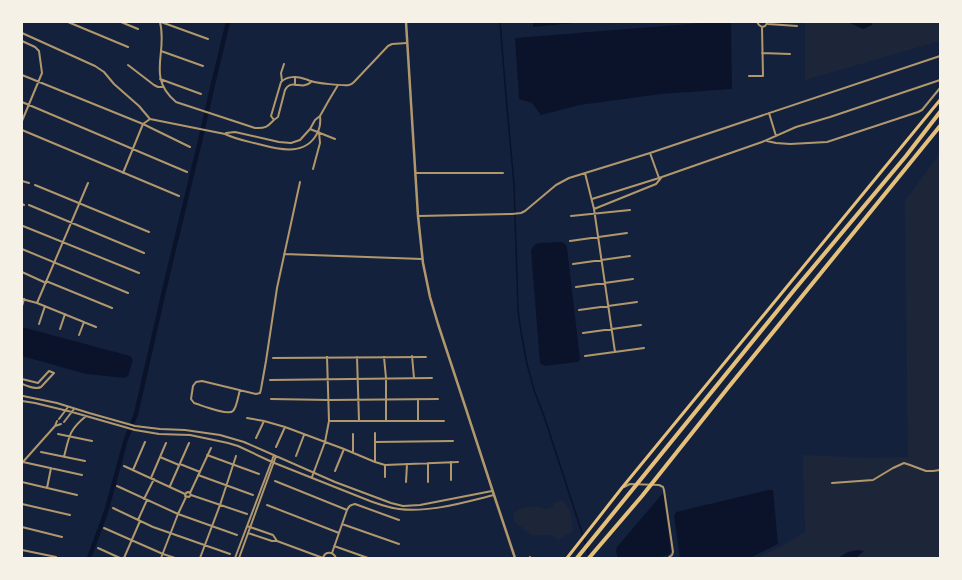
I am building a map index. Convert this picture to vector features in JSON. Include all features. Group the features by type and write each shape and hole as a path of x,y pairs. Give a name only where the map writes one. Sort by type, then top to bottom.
{"highway":[{"path":"577,558 795,289 906,156 940,112"},
{"path":"589,558 642,496 712,407 940,126"}],"main road":[{"path":"567,558 621,489 940,100"}],"street":[{"path":"68,22 128,47"},
{"path":"121,22 138,29"},
{"path":"208,39 160,22 162,42 159,67 160,79 167,94 176,102 256,128 262,128 270,125 278,117 285,90 290,84 305,85 311,82"},
{"path":"406,22 418,216 423,259 430,297 515,558"},
{"path":"757,22 758,25 762,27"},
{"path":"762,27 766,26 768,23 797,26"},
{"path":"749,76 763,76 762,27"},
{"path":"22,33 95,66 104,72 114,84 140,106 150,119 225,134 234,138 278,149 292,150 304,147 312,141 318,132 321,122 320,116"},
{"path":"22,40 39,51 42,73 22,121"},
{"path":"282,81 289,77 295,77 307,79 311,82 338,86 350,85 388,46 392,44 407,43"},
{"path":"161,51 203,66"},
{"path":"762,53 790,54"},
{"path":"418,216 521,213 563,181 940,56"},
{"path":"274,120 271,116 282,81 281,76 284,64"},
{"path":"128,65 154,85 163,87"},
{"path":"22,75 143,124 190,147"},
{"path":"295,77 295,85"},
{"path":"160,79 201,94"},
{"path":"592,199 662,177 767,140 796,127 940,80"},
{"path":"225,134 235,132 279,142 291,143 300,140 310,129 315,120 320,116 338,86"},
{"path":"767,140 776,143 790,144 818,143 836,139 918,112 922,110 940,88"},
{"path":"22,102 187,172"},
{"path":"769,113 776,136"},
{"path":"124,173 143,124 150,119"},
{"path":"310,129 336,139"},
{"path":"22,130 179,196"},
{"path":"313,169 320,143 318,132"},
{"path":"278,149 279,142"},
{"path":"650,153 658,178"},
{"path":"416,173 503,173"},
{"path":"585,173 595,214 615,352"},
{"path":"594,209 656,184 662,177"},
{"path":"22,181 29,183"},
{"path":"240,390 236,407 231,412 226,413 194,403 191,399 193,386 196,382 202,381 240,390 256,394 260,393 277,288 300,182"},
{"path":"37,303 88,183"},
{"path":"34,185 149,232"},
{"path":"29,205 144,253"},
{"path":"571,216 630,210"},
{"path":"23,226 140,274"},
{"path":"570,241 627,234"},
{"path":"22,248 128,293"},
{"path":"284,254 423,259"},
{"path":"573,264 630,256"},
{"path":"22,272 112,308"},
{"path":"576,287 633,280"},
{"path":"22,306 23,299 45,306 96,327"},
{"path":"579,310 637,302"},
{"path":"39,324 45,306"},
{"path":"60,329 65,314"},
{"path":"79,335 84,322"},
{"path":"584,333 640,325"},
{"path":"585,356 644,348"},
{"path":"412,356 414,378"},
{"path":"311,478 325,442 329,421 327,357"},
{"path":"357,357 359,421"},
{"path":"384,357 386,378 386,421"},
{"path":"273,358 426,357"},
{"path":"22,379 37,384 49,371 54,373 39,388 22,384"},
{"path":"270,380 432,378"},
{"path":"492,491 420,505 403,506 390,503 335,482 244,442 220,435 185,430 135,426 57,403 22,395 22,401 65,410 121,427 159,434 190,435 238,446 311,478 370,501 400,509 432,509 494,495"},
{"path":"271,399 438,399"},
{"path":"418,399 418,420"},
{"path":"59,419 68,407"},
{"path":"55,426 62,423 74,409"},
{"path":"64,457 74,428 86,416"},
{"path":"247,418 285,427 385,465 458,462"},
{"path":"57,421 55,426 23,462 82,475"},
{"path":"256,438 264,421"},
{"path":"329,421 444,421"},
{"path":"276,447 285,427"},
{"path":"375,433 375,462"},
{"path":"58,434 92,441"},
{"path":"353,434 353,453"},
{"path":"218,441 220,435"},
{"path":"296,456 304,435"},
{"path":"376,442 453,441"},
{"path":"133,470 145,442"},
{"path":"124,558 166,443"},
{"path":"170,486 189,443"},
{"path":"124,466 170,486 189,497 211,448"},
{"path":"335,471 344,449"},
{"path":"41,452 85,461"},
{"path":"207,455 259,474"},
{"path":"200,558 220,505 236,456"},
{"path":"239,558 275,456"},
{"path":"160,457 200,472"},
{"path":"235,558 273,462"},
{"path":"451,462 451,480"},
{"path":"428,463 428,482"},
{"path":"832,483 873,480 892,468 904,463 926,471 940,470"},
{"path":"406,482 407,464"},
{"path":"385,465 385,477"},
{"path":"47,488 51,468"},
{"path":"198,475 253,495"},
{"path":"275,480 347,510"},
{"path":"22,482 77,495"},
{"path":"621,489 630,484 659,485 663,487 673,552 668,558"},
{"path":"118,486 178,514 237,535"},
{"path":"161,558 188,492 246,514"},
{"path":"22,504 70,515"},
{"path":"332,553 347,510 352,504 399,520"},
{"path":"267,505 339,533"},
{"path":"113,508 171,534 230,554"},
{"path":"342,524 399,544"},
{"path":"247,526 273,535 277,541"},
{"path":"22,527 62,537"},
{"path":"104,528 175,558"},
{"path":"245,532 272,541 277,541 322,558 326,553 332,553"},
{"path":"334,546 368,558"},
{"path":"98,548 120,558"},
{"path":"22,550 56,557"},
{"path":"332,553 336,558"}],"shaded area":[{"path":"533,22 584,22 533,27"},
{"path":"714,22 731,22 732,89 661,94 580,105 541,115 532,103 519,99 515,38"},
{"path":"805,22 940,22 940,41 805,80"},
{"path":"848,22 873,22 872,25 863,29"},
{"path":"940,153 940,558 757,558 784,545 805,532 803,455 868,458 908,457 905,201"},
{"path":"562,242 567,247 580,359 577,362 545,366 540,363 531,251 533,246 538,243"},
{"path":"22,327 130,356 133,360 128,376 125,378 86,374 22,356"},
{"path":"773,490 778,544 750,558 680,558 674,516 676,512"},
{"path":"663,493 671,551 668,555 656,558 618,558 616,552 617,547"},
{"path":"562,500 570,511 573,531 558,540 551,535 531,535 514,521 513,514 521,508 536,506 546,509 553,507 553,503"},
{"path":"857,550 864,551 858,556 858,558 838,558 848,552"}],"waterway":[{"path":"89,558 106,512 126,439 136,414 228,22"},
{"path":"500,22 514,184 518,310 521,332 534,390 544,416 586,545"},
{"path":"587,549 589,557"}]}
